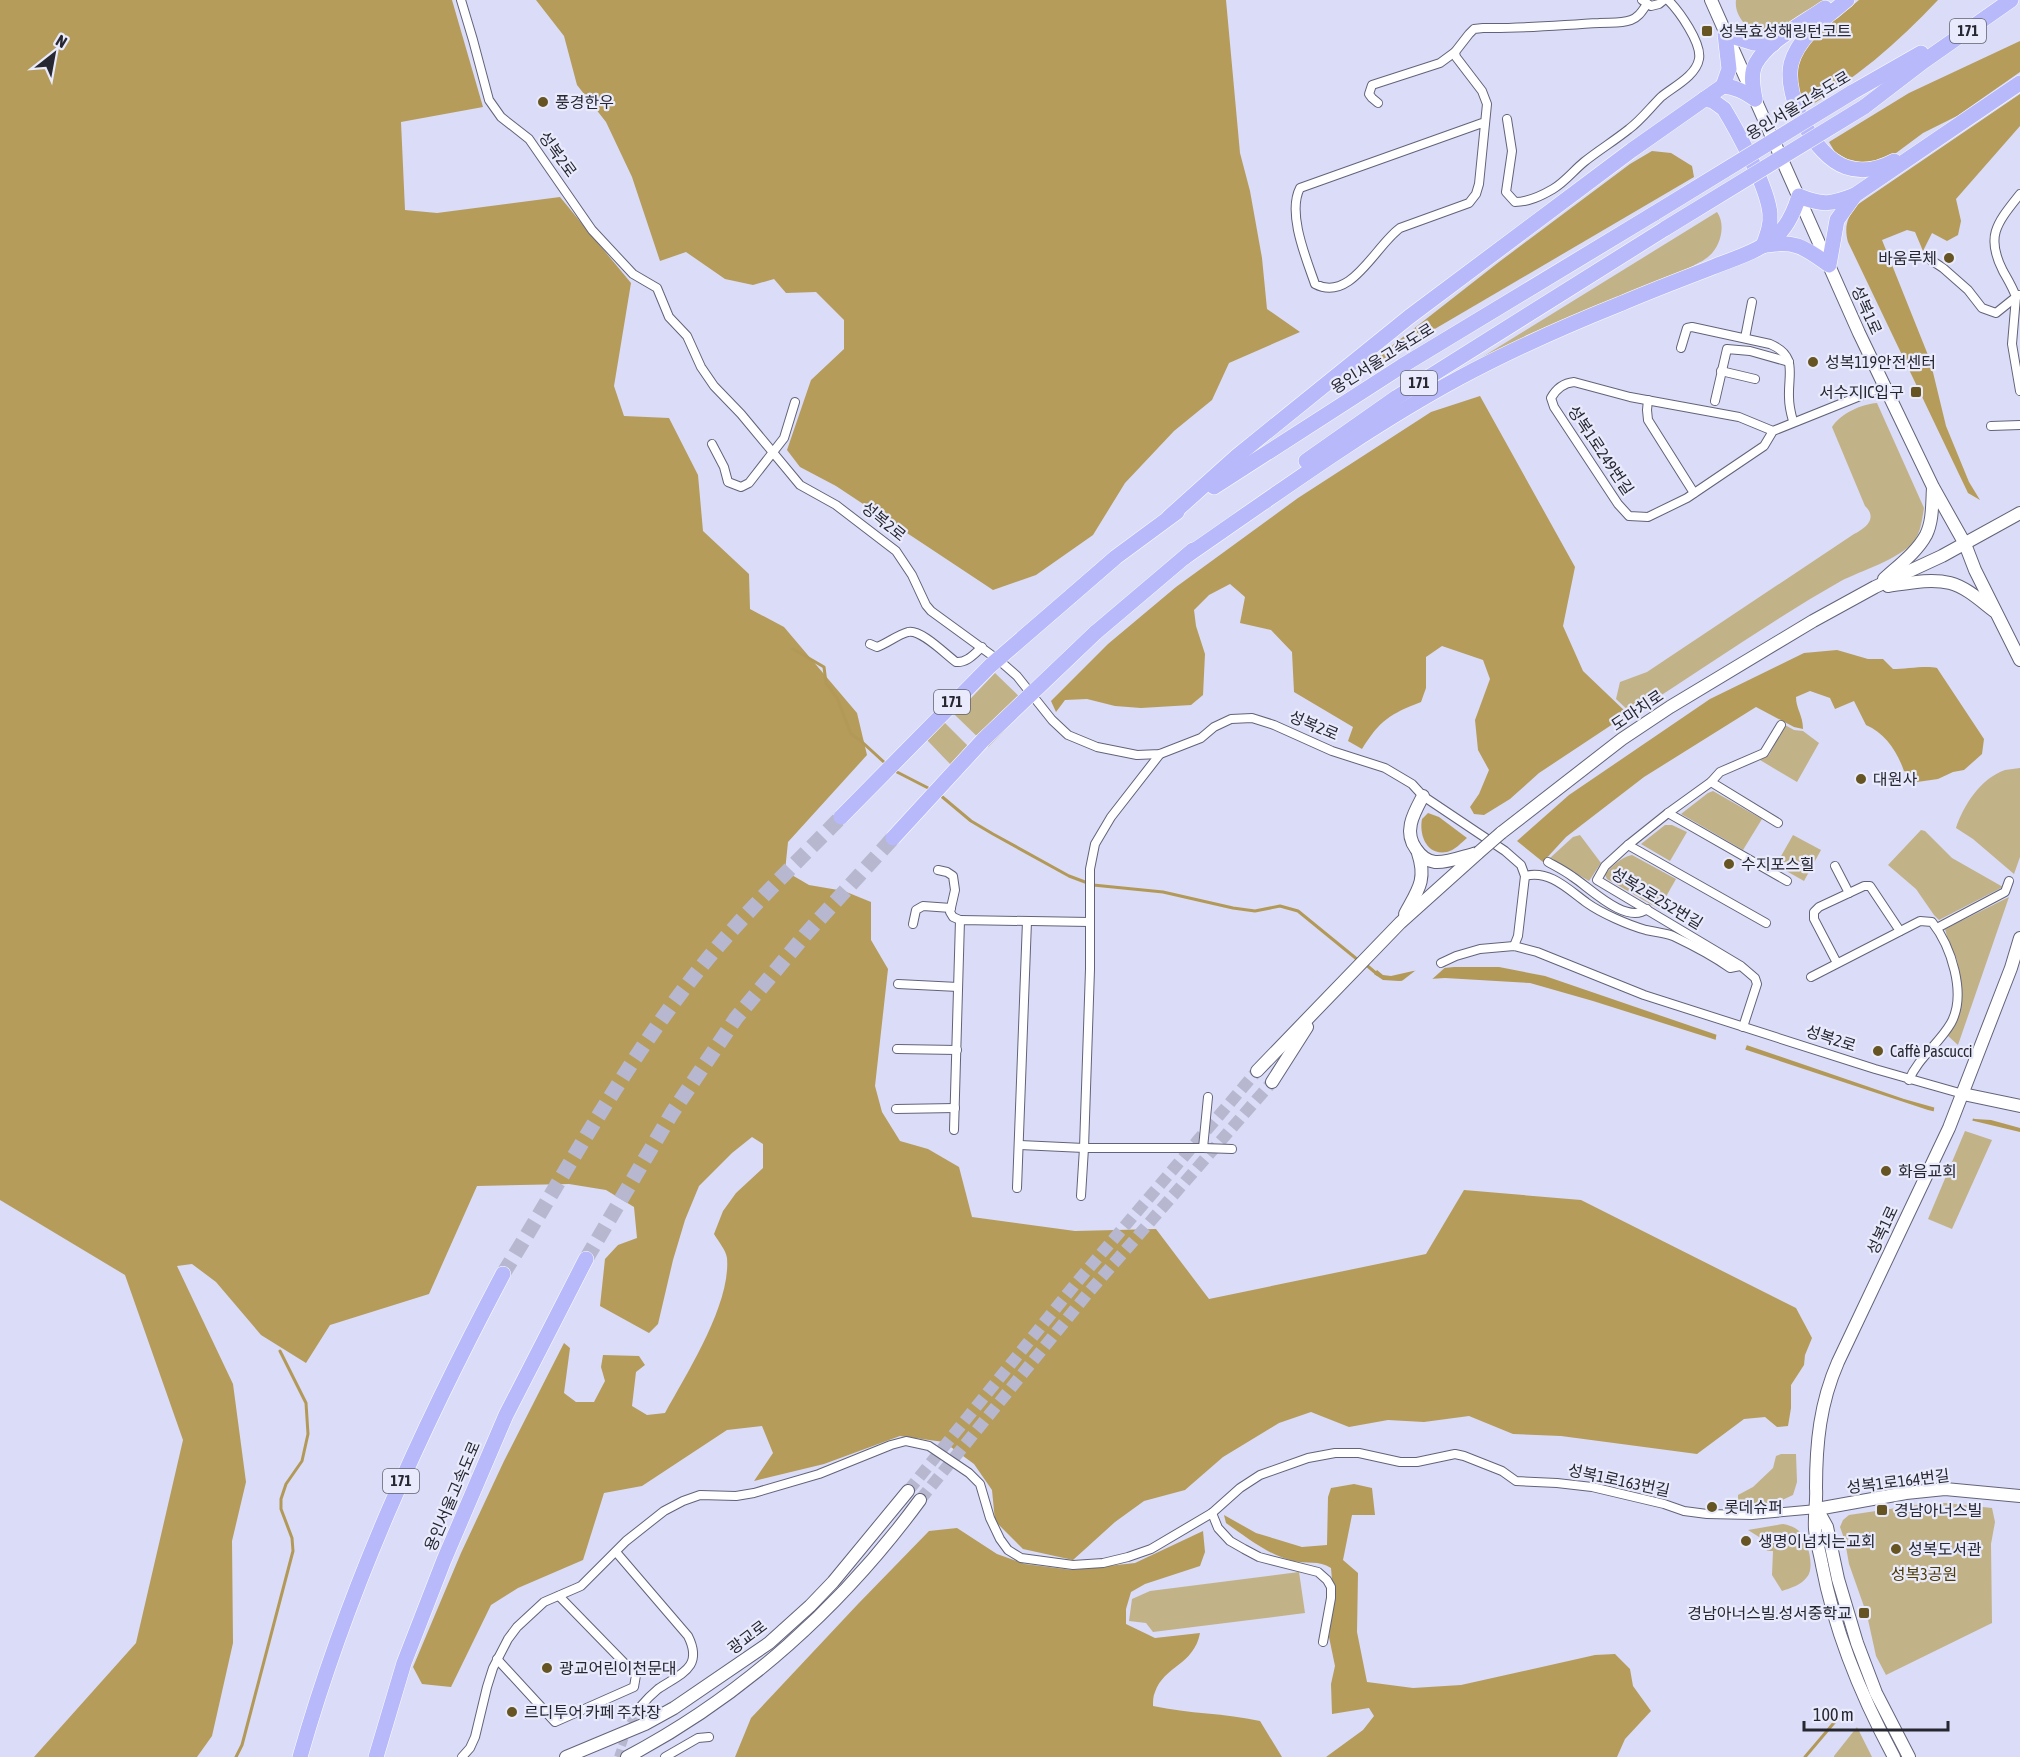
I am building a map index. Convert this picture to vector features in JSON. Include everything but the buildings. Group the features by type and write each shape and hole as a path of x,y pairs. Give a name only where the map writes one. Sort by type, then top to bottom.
{"highway":[{"path":"1755,99 1753,83 1756,63 1773,44 1836,0"},
{"path":"1847,0 1808,34 1792,63 1790,79 1792,97 1804,123 1823,151 1845,167 1869,170 1882,167 1946,133"},
{"name":"용인서울고속도로","path":"841,817 965,690 1116,557 1169,517 1402,366 1929,48 1996,0"},
{"name":"171","path":"893,838 983,740 1095,633 1233,515 1293,470 1397,397 1864,107 1924,61 2011,0"},
{"path":"1169,517 1237,456 1409,317 1632,150 1723,86 1729,69 1725,34 1754,44 1773,44"},
{"path":"1185,556 1309,470 1460,378 1525,345 1620,303 1762,246 1786,226 1799,196 1826,204 1855,195 2020,83"},
{"path":"1723,86 1742,90 1755,99"},
{"path":"1704,99 1713,101 1724,109 1763,188 1768,202 1770,223 1762,246"},
{"path":"1762,246 1777,243 1803,246 1829,265 1837,220 1855,195"},
{"name":"용인서울고속도로","path":"376,1757 404,1663 444,1560 506,1415 586,1259"},
{"name":"171","path":"300,1757 318,1697 385,1517 466,1343 503,1274"}],"main road":[{"name":"성복1로","path":"1711,0 1885,386 1933,487 1965,544 2020,660"},
{"path":"1875,587 1918,546 1926,534 1931,513 1933,487"},
{"name":"도마치로","path":"1322,1003 1400,923 1478,853 1622,739 1813,621 1875,587 1965,544 2020,513"},
{"path":"1875,587 1912,583 1951,583 1965,590 1996,613"},
{"path":"1400,923 1422,878 1423,867 1410,838 1410,824 1423,796"},
{"path":"1418,853 1436,862 1478,853"},
{"name":"성복1로","path":"1894,1757 1844,1649 1836,1624 1815,1528 1817,1443 1822,1407 1828,1387 1872,1289 1949,1128 2011,968 2020,938"},
{"path":"1257,1071 1322,1003"},
{"path":"1272,1082 1322,1003"},
{"name":"성복2로","path":"1960,1099 2020,1106"},
{"name":"성복1로164번길","path":"1817,1509 1906,1493 1945,1489 2020,1496"},
{"name":"광교로","path":"566,1757 674,1708 769,1643 833,1582 908,1491"},
{"name":"광교로","path":"627,1757 693,1719 759,1669 797,1636 843,1591 920,1500"},
{"name":"성복1로","path":"1817,1509 1827,1527 1838,1579 1857,1643 1876,1693 1909,1757"}],"street":[{"name":"성복2로","path":"461,0 489,100 501,117 530,140 592,230 633,274 657,288 669,317 687,336 701,367 714,386 741,414 800,485 836,505 890,546 903,560 931,611 982,647 1017,676 1052,720 1068,735 1097,747 1116,751 1137,755 1160,753 1201,738 1214,727 1231,719 1252,718 1274,725 1332,751 1385,768 1412,784 1423,796 1515,858 1521,865 1525,876"},
{"path":"1378,103 1370,94 1372,85 1440,63 1455,52 1474,29 1619,23 1633,20 1641,14 1644,2 1655,6 1666,0 1676,8 1697,45 1700,57 1692,72 1629,129 1596,153 1556,188 1526,202 1515,202 1506,192 1512,151 1507,120"},
{"path":"1455,52 1456,57 1482,92 1487,104 1479,184 1476,194 1469,203 1400,228 1392,234 1358,274 1339,288 1325,290 1314,284 1296,221 1295,198 1300,188 1485,122"},
{"path":"2020,194 1997,227 1993,242 1996,255 2018,296 2012,344 2020,391"},
{"path":"1931,260 1952,275 1982,308 1990,312 1996,313 2018,296"},
{"path":"1745,338 1752,302"},
{"path":"1681,348 1687,328 1745,338 1780,348 1791,368 1789,398 1793,421"},
{"path":"1715,401 1727,349 1750,351 1789,362"},
{"path":"1721,371 1755,379"},
{"name":"성복1로249번길","path":"1773,431 1739,417 1648,400 1574,382 1568,382 1551,398 1554,407 1618,504 1629,516 1648,517 1694,493 1764,446 1773,431 1793,421 1885,386"},
{"path":"1648,400 1648,420 1694,493"},
{"path":"712,444 724,467 728,482 733,486 741,487 749,483 784,438 795,402"},
{"path":"1991,426 2020,425"},
{"path":"870,644 877,646 913,632 926,638 956,662 968,659 982,647"},
{"name":"성복2로252번길","path":"1741,966 1598,879 1605,866 1628,845 1711,782 1720,772 1764,753 1781,725"},
{"path":"1081,1196 1090,869 1095,844 1110,819 1160,753"},
{"path":"1711,782 1778,823"},
{"path":"1668,813 1787,880"},
{"name":"성복2로252번길","path":"1628,845 1766,923"},
{"path":"1548,862 1574,878 1605,902 1635,914 1647,909"},
{"path":"1834,866 1848,893"},
{"path":"938,870 953,876 955,890 950,912 960,920 1090,922"},
{"path":"1514,946 1518,936 1525,876 1534,873 1548,877 1564,885 1604,913 1644,929 1671,935 1730,968 1741,966 1755,978 1757,984 1743,1027"},
{"path":"1592,892 1598,879"},
{"path":"1937,928 2006,892 2009,881"},
{"path":"1837,963 1814,919 1814,912 1819,907 1864,886 1870,886 1900,931"},
{"path":"913,924 916,910 923,906 951,908"},
{"path":"954,1130 960,920"},
{"path":"1017,1188 1027,921"},
{"path":"1810,977 1920,921 1932,921 1946,943 1954,968 1957,989 1955,1012 1950,1024 1913,1070 1909,1080"},
{"name":"성복2로","path":"1441,963 1480,949 1514,946 1537,951 1644,995 1909,1080 1960,1099"},
{"path":"898,984 958,987"},
{"path":"897,1049 957,1050"},
{"path":"1203,1148 1208,1097"},
{"path":"896,1109 955,1108"},
{"path":"1020,1145 1233,1149"},
{"name":"성복1로163번길","path":"462,1757 476,1737 487,1687 497,1659 517,1626 544,1602 581,1586 626,1542 664,1510 700,1495 736,1496 754,1493 819,1474 906,1441 929,1446 969,1473 979,1483 990,1518 1008,1550 1021,1557 1073,1565 1103,1563 1152,1549 1212,1513 1240,1488 1260,1475 1308,1458 1335,1453 1359,1453 1400,1462 1417,1462 1455,1454 1502,1471 1516,1481 1557,1482 1592,1487 1684,1511 1707,1514 1752,1515 1817,1509"},
{"path":"1212,1513 1218,1528 1244,1549 1259,1557 1318,1572 1327,1580 1331,1587 1331,1598 1323,1642"},
{"path":"616,1552 688,1636 693,1647 693,1657 687,1671 657,1690 641,1706"},
{"path":"497,1659 555,1722 634,1687 636,1675 559,1596"},
{"path":"665,1757 698,1738 709,1737"}],"green space":[{"path":"1736,0 1824,0 1784,27 1772,32 1761,33 1751,30 1743,22 1737,12"},
{"path":"1717,212 1720,217 1721,235 1717,247 1703,260 1411,401"},
{"path":"1877,403 1924,508 1919,530 1913,542 1899,554 1841,581 1788,613 1632,714 1616,699 1620,682 1647,672 1863,529 1869,522 1869,510 1865,506 1832,427 1852,410"},
{"path":"995,673 1029,706 988,747 955,715"},
{"path":"944,722 969,747 951,765 926,739"},
{"path":"1785,725 1794,730 1803,731 1819,743 1797,782 1760,760 1769,755"},
{"path":"2020,768 2020,857 2014,874 1973,839 1956,828 1968,802 1988,779 2005,770"},
{"path":"1713,791 1762,819 1743,850 1681,814"},
{"path":"1665,825 1672,825 1687,832 1670,861 1641,844"},
{"path":"1921,830 1925,831 1952,858 2003,887 1939,920 1916,889 1888,865"},
{"path":"1580,835 1601,863 1589,881 1550,858 1573,837"},
{"path":"1793,835 1821,850 1804,881 1776,865"},
{"path":"1632,855 1676,879 1659,909 1607,879 1605,875 1613,866"},
{"path":"2009,897 1958,1045 1947,1035 1961,989 1957,960 1950,948 1945,929"},
{"path":"1965,1131 1992,1140 1952,1229 1928,1219"},
{"path":"1796,1454 1797,1482 1793,1495 1774,1504 1742,1506 1738,1504 1738,1495 1753,1487 1773,1468 1776,1456"},
{"name":"성복3공원","path":"1930,1503 1992,1508 1995,1522 1991,1544 1992,1623 1886,1675 1876,1656 1867,1615 1849,1564 1840,1527 1849,1515"},
{"path":"1783,1524 1796,1529 1803,1536 1810,1554 1810,1567 1807,1577 1802,1582 1782,1591 1772,1575 1773,1551 1767,1551 1765,1548 1767,1542 1748,1530"},
{"path":"1299,1572 1305,1613 1153,1632 1146,1623 1129,1621 1132,1599 1150,1591"},
{"path":"1857,1727 1872,1757 1834,1757 1834,1756"}],"shaded area":[{"path":"0,0 452,0 483,107 401,122 405,210 437,213 560,197 631,283 614,386 624,416 669,418 698,475 703,531 749,574 750,609 784,627 857,713 867,755 788,842 785,871 809,885 844,891 871,902 871,940 888,969 875,1086 882,1112 900,1141 928,1149 959,1167 972,1217 1075,1231 1156,1229 1209,1299 1426,1254 1464,1190 1581,1200 1796,1308 1812,1338 1805,1355 1804,1365 1791,1385 1788,1426 1777,1427 1765,1417 1744,1419 1697,1454 1561,1436 1513,1434 1469,1416 1424,1422 1388,1420 1349,1427 1311,1412 1279,1423 1223,1457 1185,1490 1144,1501 1115,1522 1073,1560 1023,1549 995,1521 992,1490 974,1464 944,1442 900,1436 824,1464 754,1481 773,1453 762,1426 727,1430 642,1486 604,1493 583,1560 518,1588 491,1605 451,1687 422,1684 413,1667 461,1553 504,1461 564,1343 570,1348 564,1393 576,1402 594,1402 605,1381 601,1367 603,1355 639,1356 645,1365 636,1372 632,1406 647,1415 665,1413 706,1338 722,1296 727,1258 714,1234 723,1211 736,1193 763,1168 763,1144 752,1137 732,1153 699,1186 685,1220 673,1260 658,1324 649,1333 600,1306 605,1259 618,1245 637,1238 634,1207 606,1190 569,1184 477,1186 429,1294 330,1325 306,1363 261,1335 216,1282 192,1264 177,1266 233,1384 246,1482 232,1541 233,1643 212,1736 197,1757 34,1757 136,1643 183,1440 125,1275 0,1200"},
{"path":"536,0 1226,0 1240,153 1250,191 1262,258 1267,309 1300,332 1229,363 1212,400 1174,431 1125,483 1093,535 1036,575 993,590 836,486 800,467 787,450 811,380 844,349 844,320 816,292 786,293 774,279 753,285 725,279 686,252 660,261 632,177 606,122 577,85 564,36"},
{"path":"1859,0 1938,0 1875,60 1803,110 1796,92 1799,57 1819,30"},
{"path":"2020,41 2020,72 1957,116 1923,133 1888,159 1864,163 1847,159 1835,152 1829,142 1909,93"},
{"path":"2020,94 2020,126 1956,199 1961,221 1958,235 1947,241 1932,233 1923,251 1915,232 1907,230 1882,240 1930,360 1946,426 1969,482 1980,500 1968,493 1848,242 1846,227 1857,205"},
{"path":"1652,151 1671,153 1692,166 1694,177 1375,364 1366,366 1499,262 1630,164"},
{"path":"1480,396 1575,567 1563,626 1583,671 1628,714 1539,773 1510,799 1484,815 1474,814 1470,807 1479,794 1489,770 1478,750 1475,720 1490,679 1483,660 1442,646 1426,657 1426,688 1421,702 1387,719 1374,731 1362,749 1348,741 1353,727 1294,692 1292,652 1271,630 1240,623 1245,597 1230,584 1209,595 1194,610 1196,626 1205,654 1203,695 1191,705 1141,708 1115,706 1087,699 1065,700 1056,712 1051,701 1108,644 1176,587 1298,498 1431,412"},
{"path":"1837,650 1868,659 1883,659 1893,669 1937,668 1984,739 1982,754 1964,770 1938,779 1917,782 1915,775 1904,771 1898,756 1885,738 1866,725 1854,701 1835,709 1830,698 1810,691 1796,697 1803,729 1794,727 1756,707 1644,777 1566,837 1543,862 1517,841 1569,795 1710,699 1804,653"},
{"path":"1428,813 1439,817 1467,838 1450,851 1434,851 1423,837 1421,825 1422,819"},
{"path":"1454,967 1499,967 1545,976 1904,1099 1975,1119 1991,1120 2020,1128 2020,1132 1928,1110 1710,1038 1530,983 1445,978 1399,981 1383,980 1374,974 1377,970 1383,975 1391,976 1413,971"},
{"path":"1354,1484 1372,1488 1375,1515 1352,1515 1343,1560 1358,1573 1357,1632 1367,1682 1413,1688 1461,1685 1595,1655 1615,1654 1630,1669 1633,1686 1651,1711 1625,1739 1617,1757 1326,1757 1363,1730 1374,1716 1369,1708 1332,1714 1331,1684 1335,1666 1329,1637 1333,1592 1331,1568 1317,1563 1284,1559 1258,1545 1226,1523 1224,1515 1256,1533 1302,1547 1327,1545 1328,1497 1331,1488"},
{"path":"957,1528 997,1554 1025,1564 1072,1570 1135,1563 1203,1531 1205,1552 1200,1566 1145,1584 1131,1592 1126,1609 1126,1624 1155,1638 1200,1633 1192,1652 1159,1683 1154,1695 1153,1706 1260,1721 1282,1757 735,1757 751,1718 858,1604 929,1531"}],"pier":[{"path":"1449,964 1429,982 1398,984 1420,967"},
{"path":"1717,1032 1748,1042 1744,1053 1715,1043"},
{"path":"1935,1104 1974,1116 1971,1124 1933,1115"}],"waterway":[{"path":"793,649 824,667 826,683 837,698 851,734 885,763"},
{"path":"895,771 932,790"},
{"path":"940,795 971,821 1069,876 1093,885 1163,892 1233,908 1255,911 1280,906 1298,911 1358,960"},
{"path":"1364,963 1377,974"},
{"path":"236,1757 242,1745 293,1551 292,1538 281,1509 281,1499 286,1484 302,1461 308,1434 306,1403 280,1351"},
{"path":"1805,1757 1844,1711"}],"tunnel":[{"path":"503,1274 616,1088 664,1016 725,938 841,817"},
{"path":"586,1259 672,1113 736,1018 805,935 893,838"},
{"path":"908,1491 1077,1282 1257,1071"},
{"path":"920,1500 1088,1293 1272,1082"},
{"path":"618,1757 629,1725 641,1706"}],"place":[{"name":"성복효성해링턴코트","path":"1707,31"},
{"name":"풍경한우","path":"543,102"},
{"name":"바움루체","path":"1949,258"},
{"name":"성복119안전센터","path":"1813,362"},
{"name":"서수지IC입구","path":"1916,392"},
{"name":"대원사","path":"1861,779"},
{"name":"수지포스힐","path":"1729,864"},
{"name":"Caffè Pascucci","path":"1878,1051"},
{"name":"화음교회","path":"1886,1171"},
{"name":"롯데슈퍼","path":"1712,1507"},
{"name":"경남아너스빌","path":"1882,1510"},
{"name":"생명이넘치는교회","path":"1746,1541"},
{"name":"성복도서관","path":"1896,1549"},
{"name":"경남아너스빌.성서중학교","path":"1864,1613"},
{"name":"광교어린이천문대","path":"547,1668"},
{"name":"르디투어 카페 주차장","path":"512,1712"}]}
